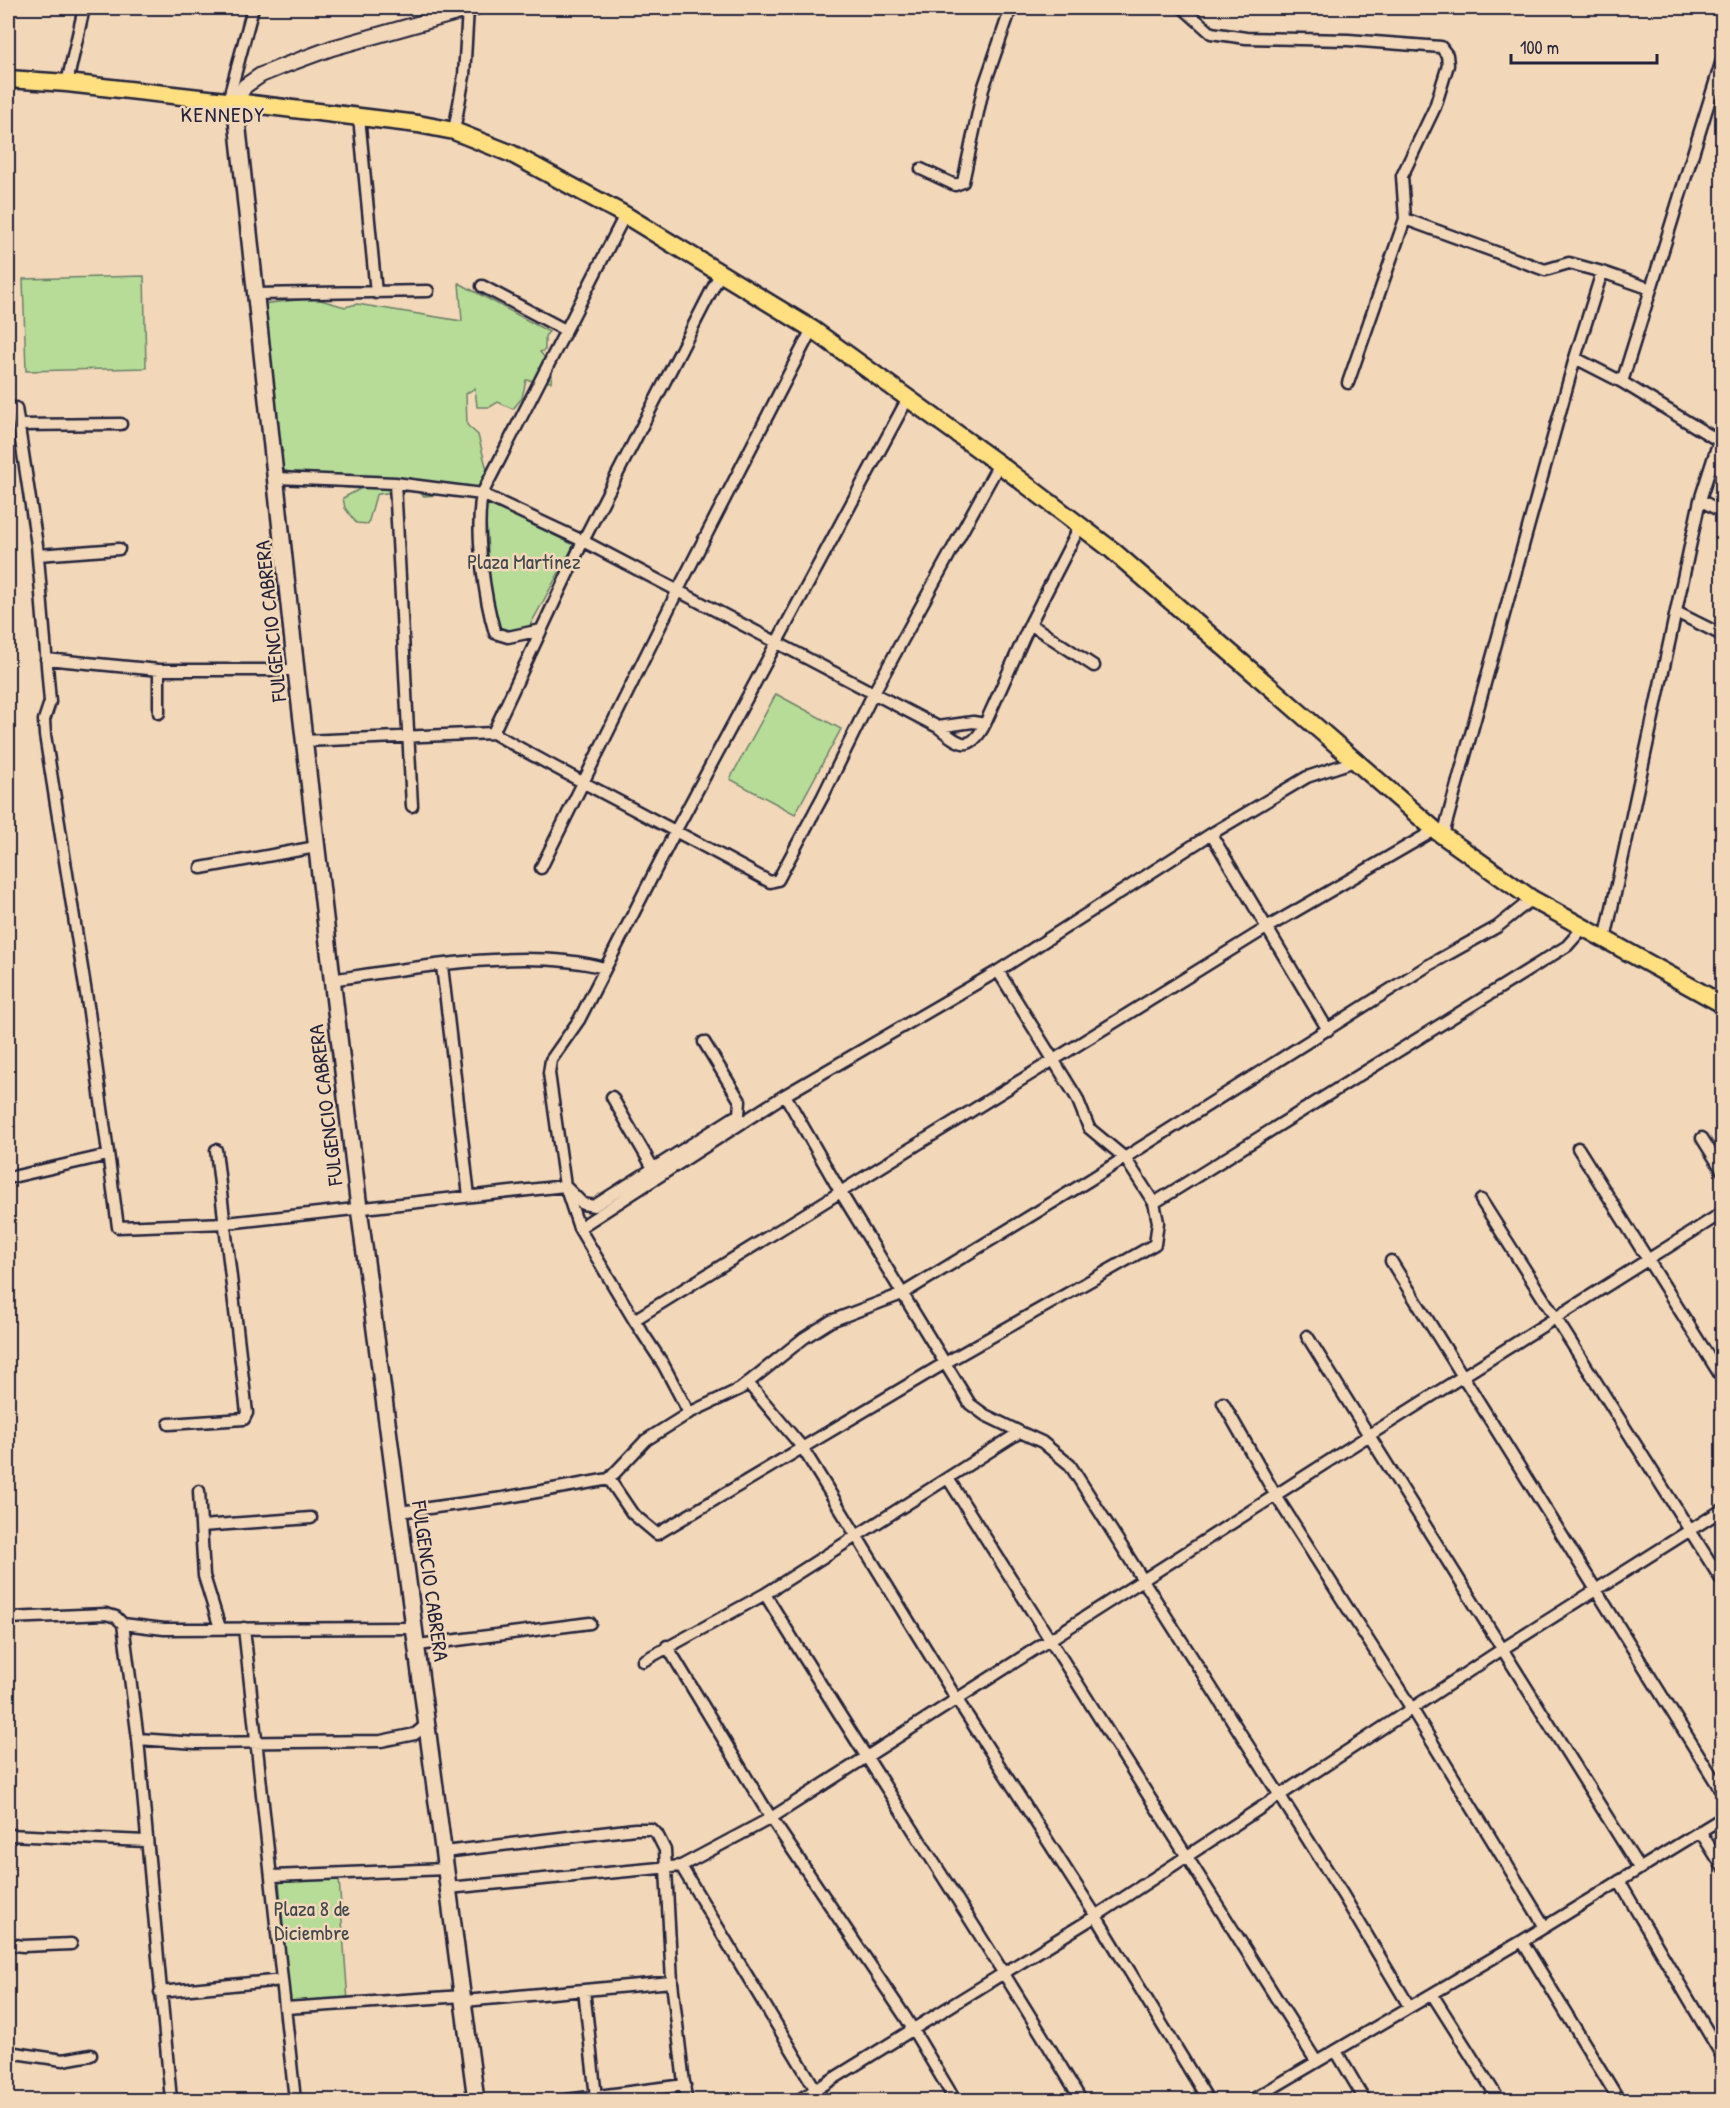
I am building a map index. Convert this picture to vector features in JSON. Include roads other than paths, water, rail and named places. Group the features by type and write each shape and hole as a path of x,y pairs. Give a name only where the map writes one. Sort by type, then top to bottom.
{"main road":[{"path":"8,79 67,83 232,102 454,131 512,154 625,215 812,329 999,464 1112,550 1439,833 1532,899 1722,1005"},
{"name":"FULGENCIO CABRERA","path":"232,102 256,294 304,741 359,1208 476,2100"}],"street":[{"path":"67,83 84,8"},
{"path":"232,102 253,8"},
{"path":"232,102 245,86 261,75 332,48 470,8 464,76 454,131"},
{"path":"921,169 955,185 963,182 983,89 1011,8"},
{"path":"1183,8 1211,33 1441,47 1447,55 1448,65 1436,107 1402,176 1405,219 1348,383"},
{"path":"1622,382 1722,60"},
{"path":"359,117 376,293"},
{"path":"541,630 508,637 495,633 479,536 478,511 482,494 625,215"},
{"path":"1405,219 1545,270 1569,263 1651,289"},
{"path":"493,733 583,541 721,272"},
{"path":"634,1320 1268,927 1439,833 1575,358 1602,272"},
{"path":"482,286 565,330"},
{"path":"256,294 428,291"},
{"path":"541,868 678,590 812,329"},
{"path":"1575,358 1721,436 1700,500 1678,613 1605,940"},
{"path":"689,1413 663,1364 579,1228 565,1186 550,1067 555,1054 579,1020 676,830 908,398"},
{"path":"16,408 38,555 50,702 44,720 45,735 89,1012 118,1227 226,1223 565,1186"},
{"path":"19,425 121,424"},
{"path":"304,741 493,733 581,784 676,830 770,882 778,880 823,796 873,694 999,464"},
{"path":"277,478 395,483 482,494 583,541 678,590 938,727 957,743 965,744 979,737 1030,624 1080,526"},
{"path":"395,483 412,806"},
{"path":"1700,500 1722,512"},
{"path":"38,555 119,549"},
{"path":"1678,613 1722,634"},
{"path":"1030,624 1094,666"},
{"path":"46,659 159,670 296,670"},
{"path":"159,670 159,713"},
{"path":"938,727 973,722 985,724"},
{"path":"579,1228 785,1095 998,971 1211,834 1307,777 1355,761"},
{"path":"1211,834 1328,1030"},
{"path":"201,868 316,847"},
{"path":"399,1512 503,1498 609,1479 646,1440 689,1413 748,1383 804,1338 831,1321 902,1294 1125,1158 1429,965 1497,927 1532,899"},
{"path":"1154,1203 1567,946 1583,928"},
{"path":"332,980 442,966 534,959 582,962 604,968"},
{"path":"442,966 469,1197"},
{"path":"609,1479 632,1513 657,1534 945,1363 1155,1244 1158,1222 1154,1203 1125,1158 1089,1128 1077,1098 998,971"},
{"path":"565,1186 583,1204 591,1207 709,1134 741,1111 736,1093 704,1042"},
{"path":"785,1095 841,1193 970,1404 985,1415 1042,1442 1070,1465 1280,1795 1409,2006"},
{"path":"612,1097 653,1168"},
{"path":"1702,1138 1722,1170"},
{"path":"1578,1148 1722,1378"},
{"path":"169,1424 244,1419 247,1416 216,1150"},
{"path":"8,1178 108,1155"},
{"path":"1481,1200 1722,1581"},
{"path":"448,1888 681,1866 771,1818 1555,1317 1722,1214"},
{"path":"1391,1261 1722,1792"},
{"path":"1307,1336 1368,1436 1504,1648 1639,1868"},
{"path":"748,1383 802,1447 956,1698 1096,1916 1208,2100"},
{"path":"1223,1403 1276,1496 1412,1709 1545,1927"},
{"path":"643,1661 765,1594 949,1480 1020,1432"},
{"path":"949,1480 1189,1856 1316,2061"},
{"path":"200,1491 204,1576 220,1628"},
{"path":"800,2100 1096,1916 1504,1648 1722,1510"},
{"path":"201,1526 311,1518"},
{"path":"765,1594 1005,1972 1081,2100"},
{"path":"8,1618 106,1614 116,1617 123,1624 138,1738 171,2100"},
{"path":"418,1645 590,1623"},
{"path":"123,1624 164,1629 415,1628"},
{"path":"244,1628 273,1876 295,2100"},
{"path":"668,1646 771,1818 913,2030 955,2100"},
{"path":"138,1738 196,1743 400,1739 415,1734 426,1725"},
{"path":"1252,2100 1522,1941 1722,1818"},
{"path":"444,1852 645,1828 657,1834 665,1850 672,1982 686,2100"},
{"path":"1700,1831 1722,1866"},
{"path":"8,1835 146,1841"},
{"path":"681,1866 822,2100"},
{"path":"273,1876 446,1869"},
{"path":"1619,1881 1722,2056"},
{"path":"1522,1941 1619,2100"},
{"path":"8,1944 71,1944"},
{"path":"160,1992 282,1980"},
{"path":"286,2008 585,1990 672,1982"},
{"path":"585,1990 596,2097"},
{"path":"1432,1994 1499,2100"},
{"path":"1336,2051 1365,2100"},
{"path":"8,2052 63,2060 92,2055"},
{"path":"566,2100 684,2085"}],"district":[{"name":"KENNEDY","path":"223,114"}],"park label":[{"name":"Plaza Martínez","path":"524,562"},
{"name":"Plaza 8 de Diciembre","path":"312,1921"}]}
